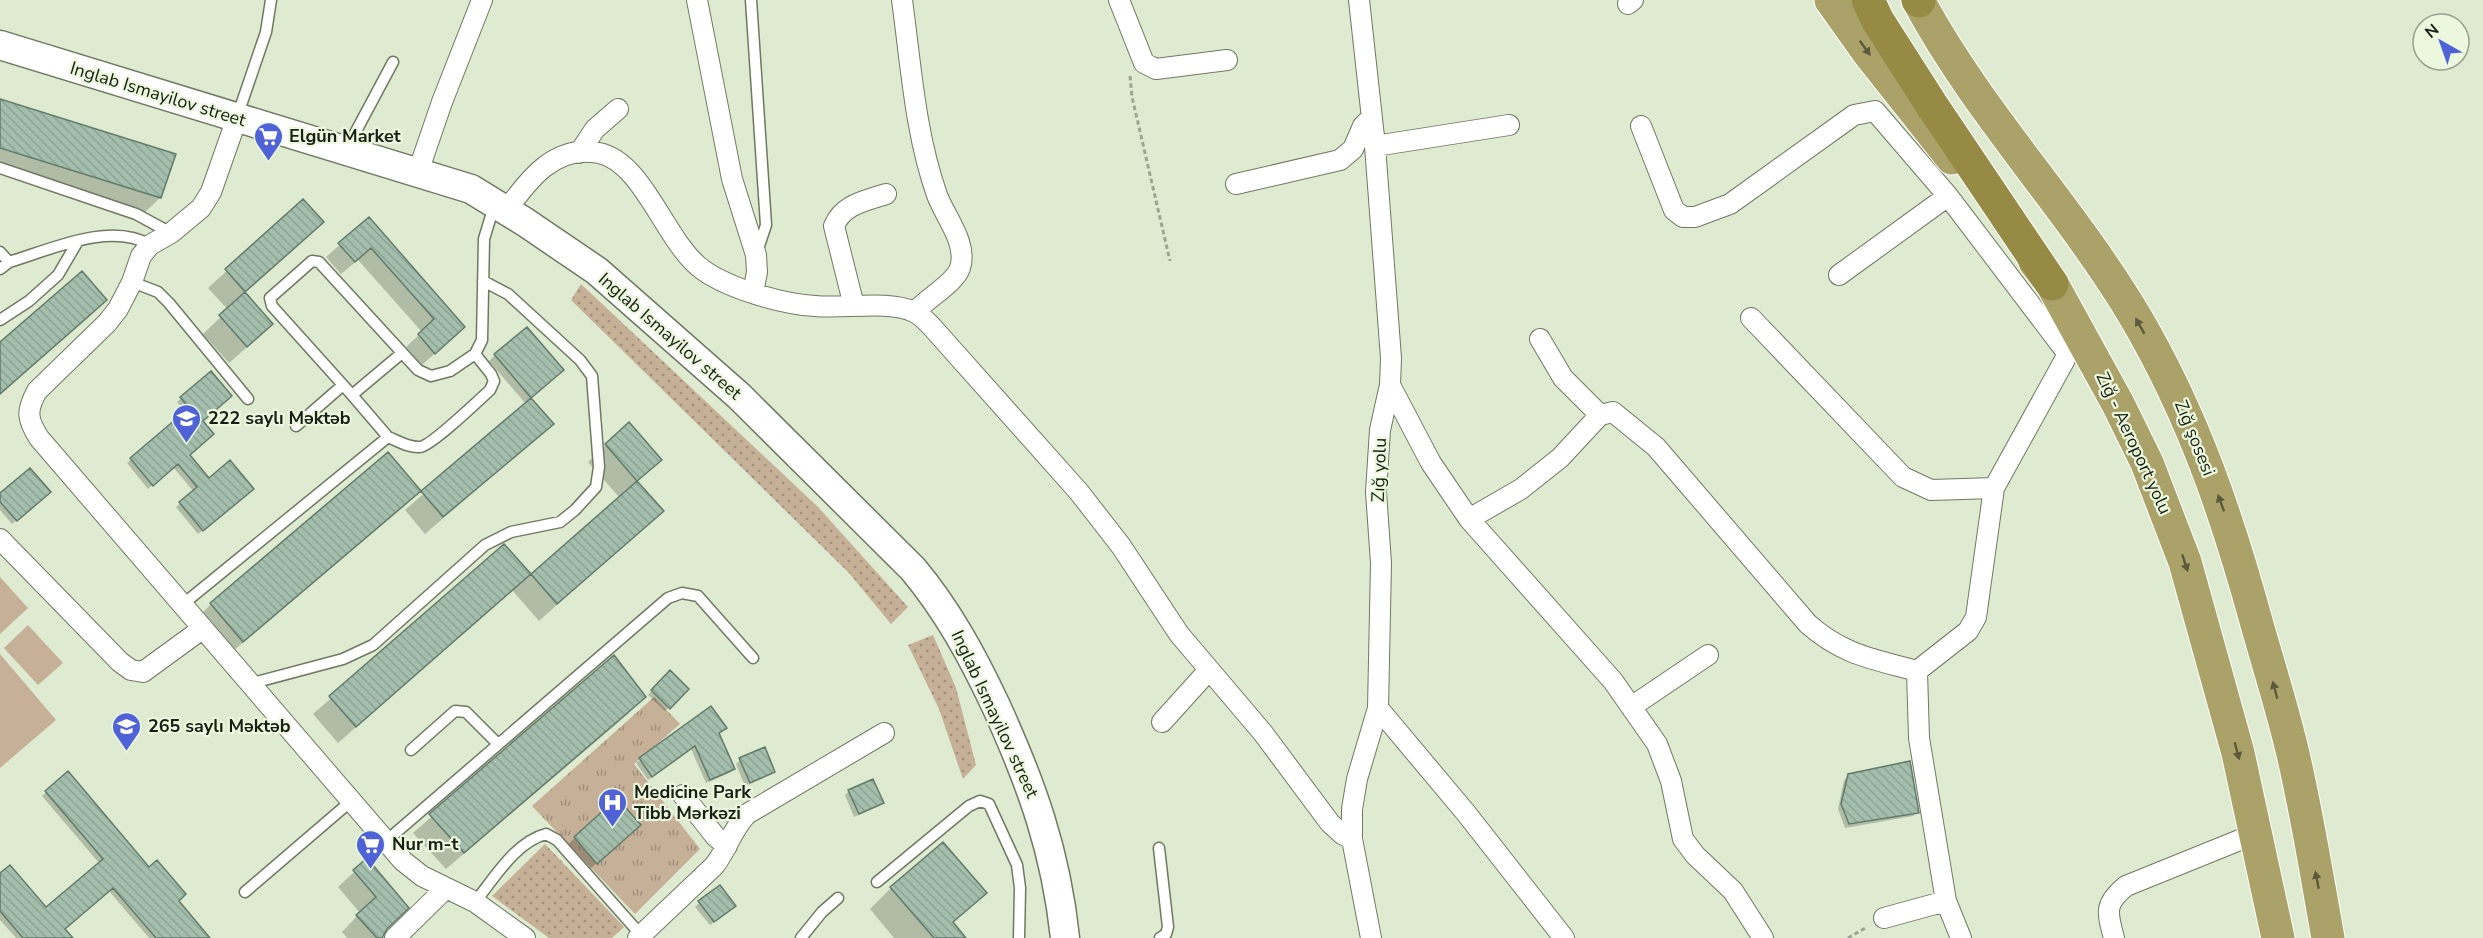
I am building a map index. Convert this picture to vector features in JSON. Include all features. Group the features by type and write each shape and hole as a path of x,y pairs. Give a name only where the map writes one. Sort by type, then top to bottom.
{"highway":[{"path":"1831,0 1868,52 2052,284"},
{"name":"Zığ - Aeroport yolu","path":"1868,0 1878,21 1931,104 2052,284 2079,351 2147,463 2185,562 2238,753 2278,938"},
{"name":"Zığ şosesi","path":"1918,0 1981,100 2119,291 2166,373 2195,433 2234,540 2293,753 2328,938"}],"main road":[{"name":"Inglab Ismayilov street","path":"0,45 471,189 597,271 739,396 913,569 931,591 967,647 1015,747 1039,808 1061,899 1065,938"}],"street":[{"path":"418,172 442,102 482,0"},
{"path":"697,0 732,179 756,255 757,272 753,293"},
{"path":"902,0 926,162 940,204 959,241 962,253 961,267 955,278 925,300 915,312"},
{"path":"1119,0 1144,63 1156,69 1227,60"},
{"name":"Zığ yolu","path":"1359,0 1375,146 1391,358 1390,386 1380,430 1376,492 1381,563 1378,708 1357,779 1352,809 1352,838 1371,938"},
{"path":"579,153 595,129 618,109"},
{"path":"1641,126 1674,210 1683,217 1695,217 1730,204 1854,115 1875,111 2079,351 1994,488 1976,617 1968,631 1917,670"},
{"path":"237,117 211,192 201,208 171,233 150,245 141,256 132,282 118,309 107,323 37,391 30,404 29,423 39,438 202,629 403,861 422,876 475,902 525,938"},
{"path":"1236,184 1340,160 1353,149 1363,126 1371,118"},
{"path":"1375,146 1509,125"},
{"path":"500,208 549,162 560,156 599,153 615,159 631,173 684,251 700,268 716,279 753,293 814,306 898,308 915,312 932,327 1079,492 1121,546 1179,634 1263,733 1330,823 1342,834 1352,838"},
{"path":"854,306 834,226 838,215 848,207 886,194"},
{"path":"1839,275 1948,196"},
{"path":"1752,318 1903,477 1931,490 1994,488"},
{"path":"1540,339 1563,378 1600,415"},
{"path":"1390,386 1431,463 1468,519 1613,681 1657,744 1671,781 1683,839 1695,855 1733,891 1763,938"},
{"path":"1468,519 1521,489 1560,458 1600,415 1613,412 1656,447 1808,624 1826,641 1855,654 1917,670"},
{"path":"0,539 120,662 131,670 143,672 202,629"},
{"path":"1631,707 1708,655"},
{"path":"1162,722 1209,670"},
{"path":"1917,670 1919,738 1946,901 1961,938"},
{"path":"1378,708 1446,789 1564,938"},
{"path":"640,936 714,866 740,820 747,814 884,733"},
{"path":"683,795 715,836 726,846"},
{"path":"2114,938 2107,912 2113,897 2126,886 2257,833"},
{"path":"395,938 445,889"},
{"path":"1884,918 1946,901"}],"lane":[{"path":"237,117 266,32 271,0"},
{"path":"751,0 766,225 756,255"},
{"path":"346,150 393,62"},
{"path":"0,168 136,214 171,233"},
{"path":"475,354 494,381 490,390 423,447 412,447 388,437 272,306 270,298 312,261 319,262 418,370 431,376 450,371 475,354 482,340 484,239 500,208"},
{"path":"0,252 4,266 94,237 121,235 138,238 150,245"},
{"path":"0,320 29,301 58,275 78,241"},
{"path":"249,684 343,660 373,645 485,545 511,532 560,522 575,510 596,487 599,467 592,376 580,360 508,294 483,281"},
{"path":"132,282 158,292 169,303 248,399"},
{"path":"352,395 402,353"},
{"path":"296,426 343,385"},
{"path":"182,605 388,437"},
{"path":"385,842 668,598 682,593 698,596 753,658"},
{"path":"411,750 455,711 466,712 498,744"},
{"path":"245,892 350,801"},
{"path":"877,882 969,806 980,801 989,804 1017,865 1020,888 1019,938"},
{"path":"475,902 510,858 536,837 546,834 557,840 640,936"},
{"path":"1159,848 1168,927 1166,934 1160,938"},
{"path":"801,938 822,912 838,898"}],"path":[{"path":"1136,41 1128,58 1132,97 1170,261"},
{"path":"1848,938 1884,918"}],"green space":[{"path":"581,284 818,507 908,607 891,624 849,573 571,300"},
{"path":"0,577 28,608 0,634"},
{"path":"28,625 63,663 38,685 4,648"},
{"path":"933,635 956,688 976,765 963,779 939,709 908,645"},
{"path":"0,654 56,720 0,768"},
{"path":"654,697 680,724 634,764 700,849 635,914 532,806"},
{"path":"545,844 624,927 612,938 549,938 492,896"}],"building":[{"path":"0,99 176,154 161,198 0,148"},
{"path":"303,199 324,222 245,292 225,269"},
{"path":"369,217 465,327 435,354 418,334 434,319 371,248 355,262 338,243"},
{"path":"82,271 107,300 0,394 0,342"},
{"path":"245,292 273,324 247,347 219,315"},
{"path":"527,327 564,370 531,398 494,354"},
{"path":"211,371 232,396 203,421 214,434 190,455 209,478 230,460 254,489 203,531 179,502 197,487 178,464 153,486 130,458 189,408 180,397"},
{"path":"531,398 554,424 443,517 421,491"},
{"path":"629,422 662,460 637,481 605,444"},
{"path":"388,452 421,491 243,642 210,603"},
{"path":"30,468 51,492 17,521 0,502 0,493"},
{"path":"637,481 664,511 557,604 531,574"},
{"path":"504,544 531,574 356,727 329,696"},
{"path":"614,655 646,697 464,853 429,814"},
{"path":"670,670 689,689 670,709 651,690"},
{"path":"711,706 727,728 719,733 735,769 710,780 695,746 652,777 639,758"},
{"path":"765,747 775,772 750,783 739,758"},
{"path":"1910,761 1919,813 1849,824 1841,804 1848,774"},
{"path":"68,771 149,867 157,860 186,894 179,901 210,938 156,938 113,888 65,929 73,938 23,938 0,911 0,873 10,865 46,907 103,859 45,791"},
{"path":"873,779 884,803 859,814 848,790"},
{"path":"617,798 641,825 597,864 574,837"},
{"path":"943,842 987,893 953,922 966,938 934,938 890,887"},
{"path":"367,858 409,908 387,929 382,938 377,938 356,915 376,897 353,870"},
{"path":"720,885 736,906 714,922 698,901"}],"place":[{"name":"Elgün Market","path":"268,162"},
{"name":"222 saylı Məktəb","path":"187,444"},
{"name":"265 saylı Məktəb","path":"127,752"},
{"name":"Medicine Park Tibb Mərkəzi","path":"613,828"},
{"name":"Nur m-t","path":"371,870"}]}
